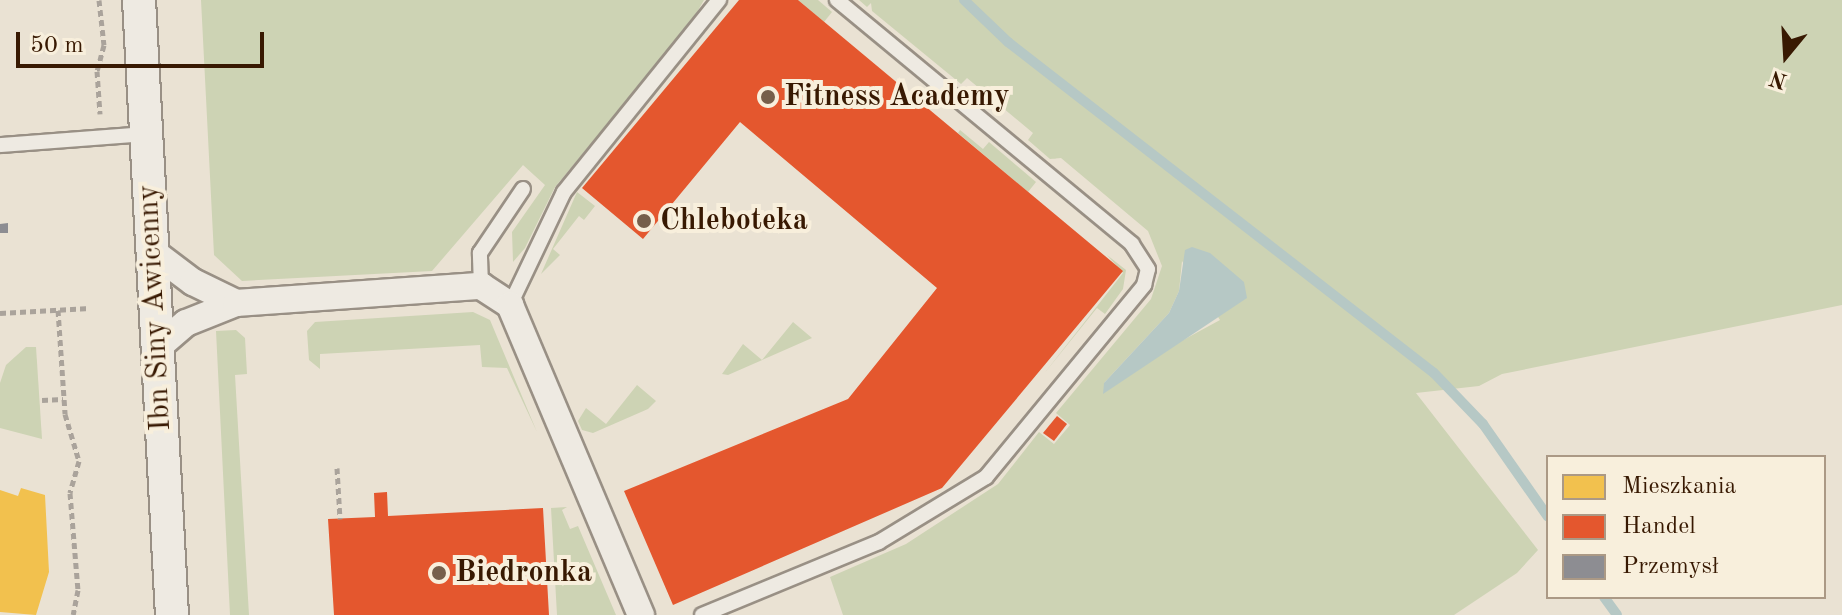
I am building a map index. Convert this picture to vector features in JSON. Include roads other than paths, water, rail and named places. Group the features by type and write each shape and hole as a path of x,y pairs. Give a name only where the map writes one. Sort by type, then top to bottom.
{"street":[{"name":"Ibn Siny Awicenny","path":"139,0 172,615"},
{"path":"153,252 193,282 236,303"},
{"path":"157,348 186,323 236,303 481,286 510,305 641,615"}],"lane":[{"path":"510,305 564,192 719,0"},
{"path":"702,615 879,542 986,477 1146,277 1143,256 1132,244 837,0"},
{"path":"0,145 146,134"},
{"path":"481,286 480,253 523,189"}],"waterway":[{"path":"964,0 1008,42 1434,373 1483,424 1546,514"},
{"path":"1605,599 1617,615"}],"place":[{"name":"Fitness Academy","path":"768,97"},
{"name":"Chleboteka","path":"644,221"},
{"name":"Biedronka","path":"439,573"}]}
